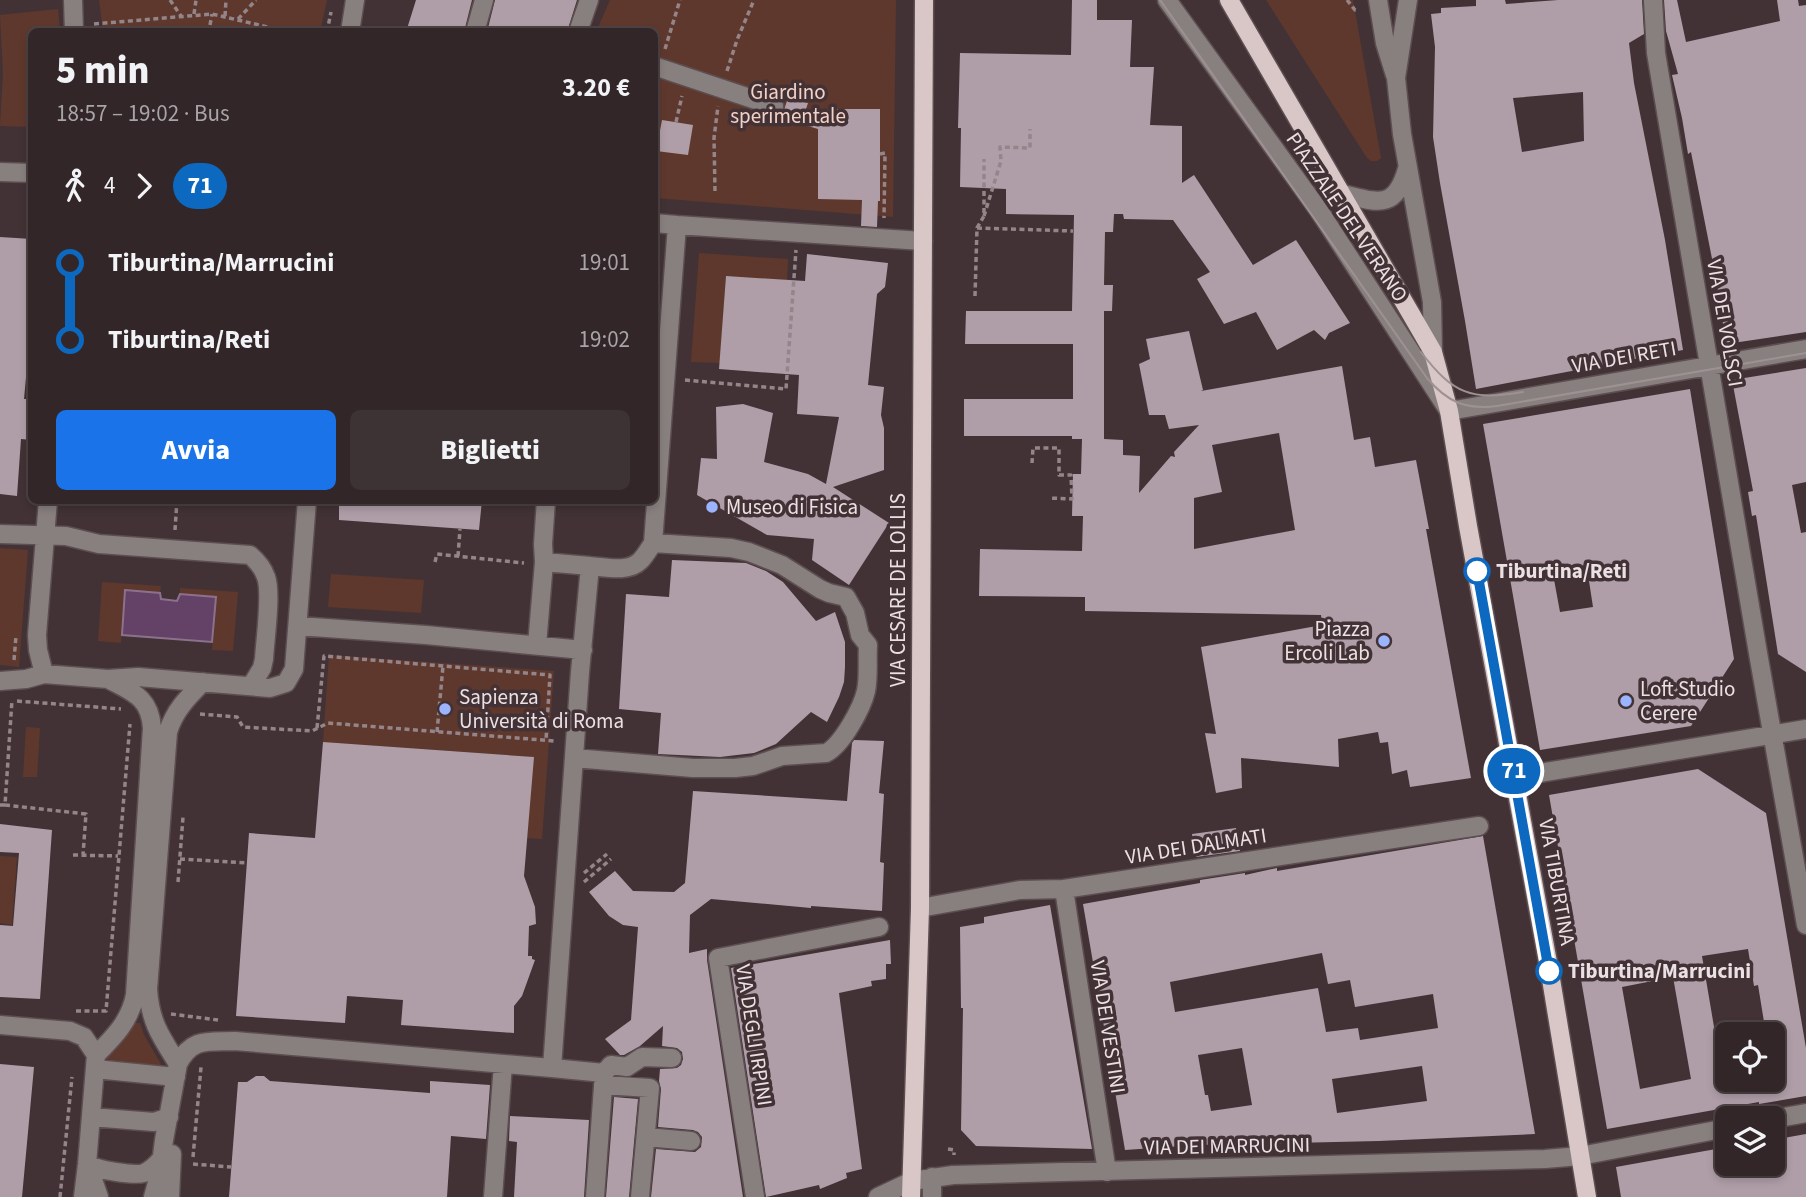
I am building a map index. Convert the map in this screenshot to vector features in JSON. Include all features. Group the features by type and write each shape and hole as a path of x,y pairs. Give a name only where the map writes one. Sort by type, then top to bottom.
{"main road":[{"name":"VIA CESARE DE LOLLIS","path":"911,1189 920,908 924,0"},
{"name":"PIAZZALE DEL VERANO","path":"1229,0 1433,352 1449,411"},
{"name":"VIA TIBURTINA","path":"1449,411 1587,1197"}],"street":[{"path":"73,0 81,28"},
{"path":"351,28 355,0"},
{"path":"476,28 484,0"},
{"path":"579,28 589,0"},
{"name":"PIAZZALE DEL VERANO","path":"1167,0 1318,209 1449,411"},
{"name":"PIAZZALE DEL VERANO","path":"1378,0 1385,43 1396,78 1407,166 1432,302 1433,352"},
{"name":"PIAZZALE DEL VERANO","path":"1396,78 1408,0"},
{"name":"VIA DEI VOLSCI","path":"1653,0 1656,44 1709,365 1806,925"},
{"path":"658,66 774,106"},
{"name":"PIAZZALE DEL VERANO","path":"1343,194 1374,200 1390,198 1399,190 1407,166"},
{"path":"0,172 28,173"},
{"path":"658,223 923,240"},
{"path":"658,480 677,225"},
{"name":"VIA DEI RETI","path":"1449,411 1806,349"},
{"path":"44,674 37,635 48,504"},
{"path":"2,681 44,674 108,679 138,677 251,686 278,687 286,683 294,670 307,504"},
{"path":"537,645 547,504"},
{"path":"543,564 614,568 634,566 653,543 656,504"},
{"path":"0,534 45,534 76,537 99,544 250,555 262,567 268,591 264,659 262,668 251,686"},
{"path":"575,751 693,768 735,768 753,766 782,756 820,754 831,750 838,743 864,697 867,688 868,645 860,635 855,613 846,597 829,593 782,565 749,552 731,548 653,543"},
{"path":"552,1068 590,566"},
{"path":"298,626 583,650"},
{"path":"95,1062 126,1021 133,1007 152,728 152,716 144,701 108,679"},
{"path":"177,1070 154,1024 148,1002 148,989 168,732 177,712 203,682"},
{"path":"1515,777 1806,729"},
{"name":"VIA DEI DALMATI","path":"920,908 1020,890 1065,889 1479,826"},
{"name":"VIA DEI VESTINI","path":"1065,889 1107,1172"},
{"name":"VIA DEGLI IRPINI","path":"755,1197 718,958 879,927"},
{"path":"0,1025 70,1031 83,1037 95,1062 83,1197"},
{"path":"153,1197 177,1070 183,1054 198,1042 235,1041 552,1068 650,1088 640,1197"},
{"path":"595,1197 603,1079 611,1065 627,1067 642,1057 673,1058"},
{"path":"95,1062 177,1070"},
{"path":"493,1197 503,1064"},
{"path":"91,1117 154,1122 170,1113"},
{"path":"170,1113 170,1197"},
{"path":"1785,1117 1806,1113"},
{"name":"VIA DEI MARRUCINI","path":"878,1197 911,1189 932,1177 1530,1160 1580,1156 1715,1130"},
{"path":"646,1137 691,1141"},
{"path":"88,1164 99,1169 138,1174 149,1170 162,1158"},
{"path":"88,1164 99,1197"},
{"path":"932,1177 932,1197"}],"path":[{"path":"170,0 181,16"},
{"path":"194,14 196,0"},
{"path":"225,16 226,0"},
{"path":"238,19 256,0"},
{"path":"658,63 680,0"},
{"path":"1347,0 1358,10"},
{"path":"81,28 194,14 225,16 273,28"},
{"path":"210,25 212,14"},
{"path":"677,122 687,77"},
{"path":"1030,129 1030,154"},
{"path":"975,296 977,228 984,216 1001,161 1000,147 1030,148"},
{"path":"883,238 883,154 894,153"},
{"path":"984,159 984,216"},
{"path":"977,228 1073,231"},
{"path":"666,379 786,389 797,233"},
{"path":"1032,463 1033,448 1059,448 1059,475 1071,475 1072,499 1049,498"},
{"path":"175,524 177,504"},
{"path":"458,556 460,529"},
{"path":"435,562 436,554 543,564"},
{"path":"16,635 14,663 7,662 2,681 3,700 123,709"},
{"path":"317,728 323,647"},
{"path":"324,656 550,675 546,740"},
{"path":"437,732 443,666"},
{"path":"12,700 2,805 86,814 83,855"},
{"path":"177,712 237,717 243,727 312,731 328,723 546,740 575,751"},
{"path":"70,1031 72,1011 106,1011 130,723"},
{"path":"600,859 607,854"},
{"path":"73,855 118,856"},
{"path":"180,859 247,863"},
{"path":"566,883 581,884 611,859"},
{"path":"192,1175 205,1018"},
{"path":"60,1197 72,1077"},
{"path":"948,1150 954,1150 954,1155"},
{"path":"193,1164 231,1167"}],"green space":[{"path":"99,0 327,0 321,28 103,28"},
{"name":"Giardino sperimentale","path":"610,0 896,0 893,217 658,198 658,28 598,28"},
{"path":"1266,0 1353,0 1381,158 1377,161 1367,158"},
{"path":"58,9 60,28 28,28 28,127 0,126 3,74 0,15"},
{"path":"699,253 788,259 787,280 726,276 720,363 691,362"},
{"path":"0,548 28,550 19,667 0,665"},
{"path":"331,574 424,580 421,613 328,607"},
{"path":"102,582 161,586 160,593 125,590 121,643 98,641"},
{"path":"180,588 238,592 233,651 212,650 216,597 180,594"},
{"path":"329,655 554,671 542,839 527,838 533,757 323,742"},
{"path":"26,727 40,728 37,777 23,777"},
{"path":"0,856 17,857 12,925 0,923"},
{"path":"135,1023 140,1023 161,1064 159,1067 105,1062"}],"shaded area":[{"path":"125,590 160,593 161,599 177,601 180,594 216,597 212,642 122,635"}],"building":[{"path":"416,0 472,0 465,28 407,28"},
{"path":"495,0 577,0 568,28 488,28"},
{"path":"1072,0 1097,0 1097,20 1132,20 1130,67 1154,67 1150,125 1182,126 1182,183 1194,175 1253,265 1296,240 1350,323 1329,333 1325,340 1314,330 1277,350 1256,312 1224,324 1197,279 1210,272 1173,220 1124,219 1123,214 1114,214 1113,232 1105,232 1104,285 1113,285 1112,311 1104,311 1104,439 1123,440 1123,455 1140,456 1139,493 1171,456 1175,457 1174,452 1199,425 1169,429 1165,415 1149,415 1139,364 1150,359 1146,339 1189,331 1203,390 1201,391 1342,366 1354,440 1370,437 1375,467 1416,460 1471,778 1410,787 1407,770 1392,774 1388,742 1380,743 1378,732 1338,739 1339,767 1241,758 1242,788 1216,793 1205,733 1216,734 1201,647 1322,625 1321,615 1085,611 1085,597 979,596 980,549 1082,551 1083,516 1072,516 1073,474 1081,474 1082,439 1072,439 1072,436 964,436 964,399 1073,399 1073,344 965,344 966,311 1072,311 1074,215 1006,214 1006,189 960,187 960,53 1071,55","holes":["1279,433 1295,530 1194,549 1194,498 1222,492 1212,445"]},
{"path":"1476,0 1505,0 1506,4 1558,0 1642,0 1644,34 1629,43 1683,350 1476,389 1433,137 1435,47 1431,14 1441,13 1441,8 1476,6","holes":["1583,92 1584,141 1522,152 1513,98"]},
{"path":"1664,0 1677,0 1686,42 1780,21 1777,0 1798,0 1799,6 1806,5 1806,332 1726,344 1691,152 1688,154 1672,75 1678,74 1666,31"},
{"path":"788,98 808,103 806,109 880,109 880,201 877,227 861,226 862,200 818,199 818,129 777,117 784,110"},
{"path":"662,120 693,125 688,155 658,151"},
{"path":"0,237 28,239 28,356 24,399 28,399 28,440 21,439 17,496 0,494"},
{"path":"807,254 888,263 885,287 877,294 868,385 884,387 881,415 884,428 884,470 833,487 889,523 849,585 812,560 814,539 767,535 697,495 701,458 717,459 716,407 743,404 773,413 764,462 808,474 826,484 839,417 797,414 799,375 719,369 726,276 805,281"},
{"path":"1806,368 1806,482 1792,485 1801,533 1806,532 1806,672 1778,654 1756,515 1752,516 1748,492 1753,491 1732,380"},
{"path":"1690,389 1734,659 1691,726 1540,750 1483,424","holes":["1587,568 1593,607 1560,612 1553,574"]},
{"path":"339,504 482,504 479,530 339,520"},
{"path":"672,560 746,563 783,582 816,621 835,612 845,642 844,682 827,722 811,712 776,744 754,753 720,757 658,754 661,713 619,709 626,594 669,597"},
{"path":"854,740 884,741 879,793 884,794 880,862 884,863 882,911 711,899 690,915 689,953 707,949 743,1197 651,1197 656,1149 695,1152 701,1147 702,1137 693,1130 658,1127 660,1069 677,1068 683,1059 682,1052 677,1048 662,1046 663,1026 640,1046 624,1055 620,1055 605,1039 631,1020 638,927 623,925 609,916 589,892 615,871 633,891 674,892 685,883 693,791 847,801"},
{"path":"323,742 534,757 524,876 535,907 536,924 529,926 528,956 535,960 522,996 514,1006 514,1033 401,1025 403,1000 347,996 345,1023 236,1016 249,833 315,838"},
{"path":"1698,769 1766,813 1806,1048 1806,1096 1759,1104 1715,1106 1715,1110 1607,1129 1549,795","holes":["1748,949 1754,986 1758,985 1764,1022 1785,1022 1785,1092 1715,1092 1715,1033 1702,956","1673,977 1691,1079 1640,1089 1622,987"]},
{"path":"0,824 52,830 40,999 0,997 0,925 13,926 19,853 0,852"},
{"path":"1236,828 1240,851 1196,857 1192,834"},
{"path":"1483,836 1535,1134 1198,1145 1125,1150 1083,904 1200,883 1200,880 1277,868 1277,871","holes":["1322,953 1328,984 1350,980 1355,1007 1433,994 1438,1028 1360,1040 1358,1028 1326,1032 1318,988 1175,1012 1170,982","1242,1048 1252,1105 1211,1111 1208,1095 1205,1095 1198,1055","1422,1066 1427,1101 1337,1113 1332,1079"]},
{"path":"1050,905 1092,1149 976,1146 961,1130 963,1008 960,927 984,923 984,917"},
{"path":"890,940 891,964 886,964 886,979 871,981 872,986 839,993 862,1169 846,1173 847,1178 820,1189 819,1185 766,1197 731,968"},
{"path":"0,1064 34,1067 22,1197 0,1197"},
{"path":"256,1076 264,1076 270,1081 430,1093 430,1081 490,1085 486,1139 451,1136 447,1197 229,1197 238,1082 247,1082"},
{"path":"614,1097 638,1099 629,1197 606,1197"},
{"path":"510,1116 589,1120 584,1197 514,1197 517,1142 509,1141"},
{"path":"1806,1134 1806,1197 1621,1197 1616,1167 1715,1149 1715,1176 1785,1176 1785,1138"}],"tram line":[{"path":"1160,0 1427,378 1450,398 1476,407 1497,406 1806,353"},
{"path":"1421,352 1443,377 1465,391 1490,395 1523,392"}],"bus line":[{"name":"71","path":"1477,571 1549,971"}],"place":[{"name":"Museo di Fisica","path":"712,507"},
{"name":"Tiburtina/Reti","path":"1477,571"},
{"name":"Piazza Ercoli Lab","path":"1384,641"},
{"name":"Loft Studio Cerere","path":"1626,701"},
{"name":"Sapienza Università di Roma","path":"445,709"},
{"name":"Tiburtina/Marrucini","path":"1549,971"}]}
